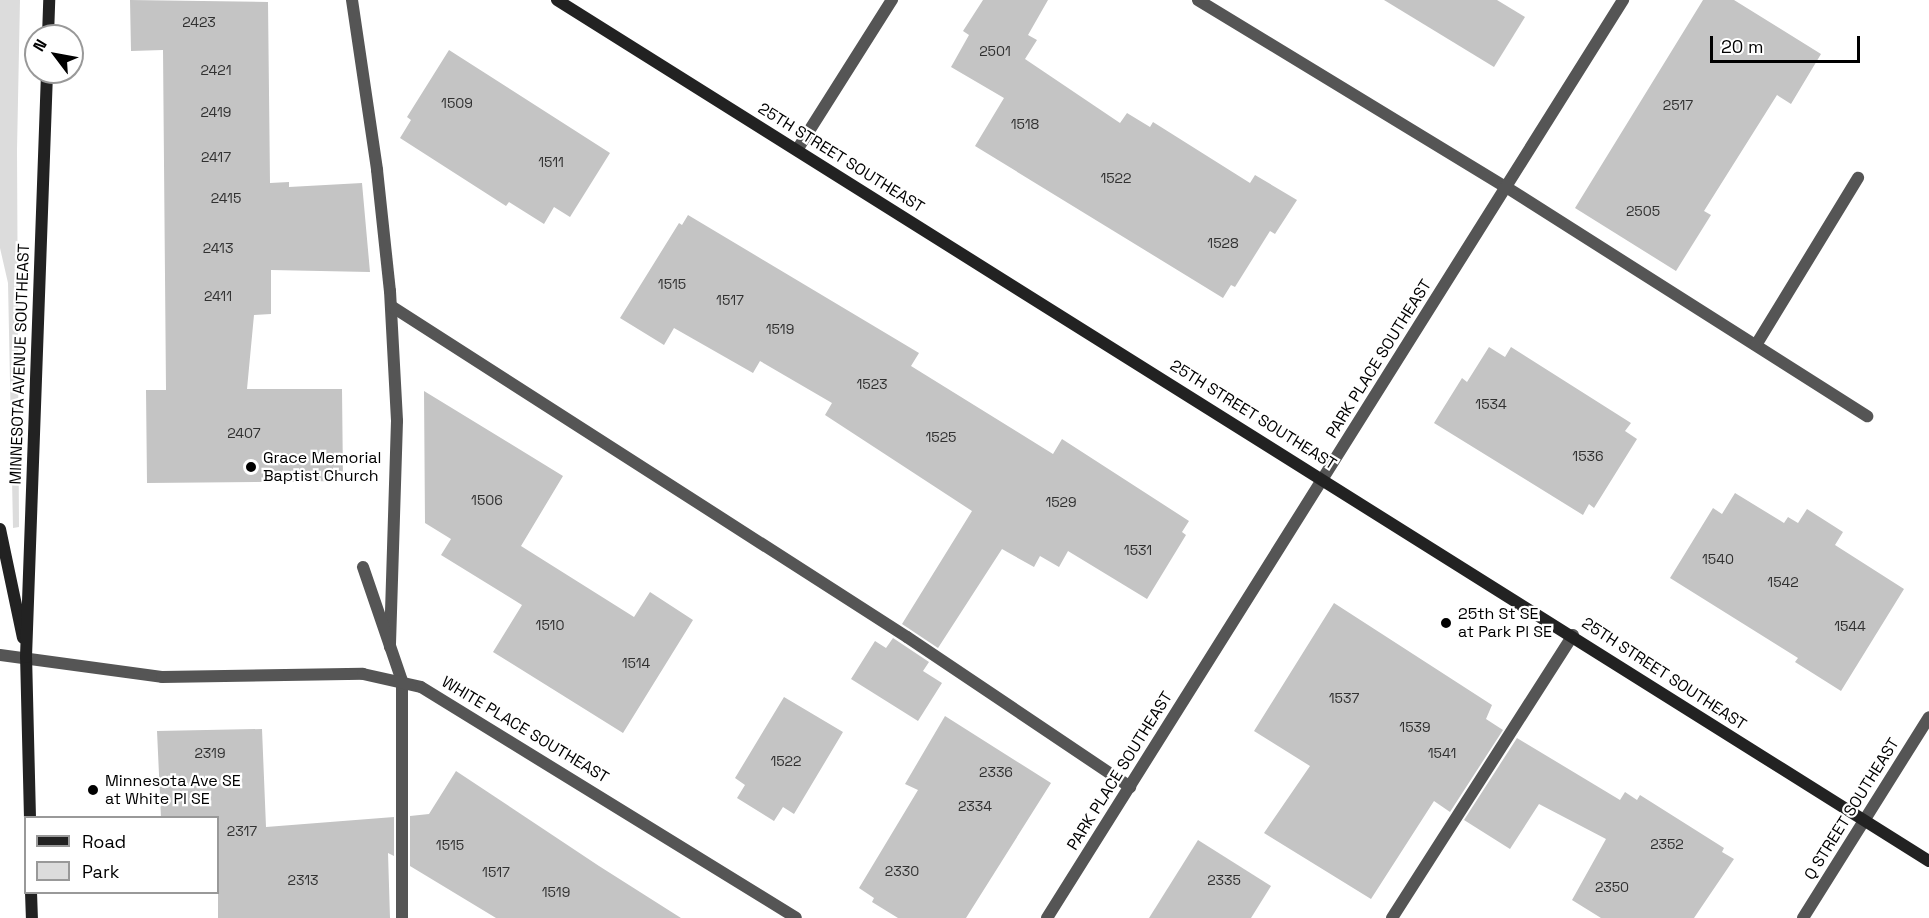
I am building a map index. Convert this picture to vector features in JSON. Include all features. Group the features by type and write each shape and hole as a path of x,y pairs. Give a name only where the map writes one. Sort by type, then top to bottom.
{"street":[{"path":"48,24 49,0"},
{"path":"352,0 377,170 391,306 397,421 390,647"},
{"name":"25TH STREET SOUTHEAST","path":"557,0 1573,635 1864,822 1929,861"},
{"path":"797,150 892,0"},
{"path":"1198,0 1217,5 1868,416"},
{"name":"PARK PLACE SOUTHEAST","path":"1047,918 1623,0"},
{"name":"MINNESOTA AVENUE SOUTHEAST","path":"30,816 26,657 47,84"},
{"path":"1756,345 1858,178"},
{"path":"391,306 907,638 1130,787"},
{"name":"MINNESOTA AVENUE SOUTHEAST","path":"0,529 26,657"},
{"path":"363,567 402,681 402,918"},
{"path":"1392,918 1573,635"},
{"name":"WHITE PLACE SOUTHEAST","path":"0,655 162,677 363,674 402,681 456,705 796,918"},
{"name":"Q STREET SOUTHEAST","path":"1803,918 1929,717"},
{"path":"32,894 32,918"}],"green space":[{"path":"0,0 20,0 17,150 19,527 13,528 8,283 0,248"}],"building":[{"path":"130,0 268,2 270,183 289,182 289,187 362,183 370,272 271,270 271,314 254,315 247,389 342,389 343,481 147,483 146,390 166,390 163,50 131,51"},
{"path":"983,0 1048,0 1028,35 1037,40 1025,59 1120,123 1127,113 1150,127 1153,122 1250,183 1255,175 1297,200 1275,234 1270,231 1235,287 1231,285 1223,298 975,146 1004,98 951,67 969,35 963,31"},
{"path":"1384,0 1497,0 1525,17 1494,67"},
{"path":"1703,0 1734,0 1821,54 1791,104 1777,95 1704,211 1711,215 1676,271 1575,208"},
{"path":"449,50 610,153 570,217 554,207 544,224 509,202 506,206 400,138 411,120 407,117"},
{"path":"688,215 919,353 911,366 1053,454 1062,439 1189,521 1182,532 1186,535 1147,599 1068,551 1059,567 1040,556 1034,567 1002,549 938,648 902,624 972,511 825,415 832,403 760,361 753,373 674,328 664,345 620,318 679,223 682,225"},
{"path":"1489,347 1505,357 1511,347 1631,423 1625,431 1637,439 1594,508 1589,504 1583,515 1434,423 1462,378 1467,382"},
{"path":"424,391 563,476 521,546 634,617 650,592 693,620 623,733 493,652 522,605 441,555 451,539 425,523"},
{"path":"1735,493 1784,523 1788,517 1798,523 1807,509 1843,532 1835,545 1904,589 1841,691 1795,662 1798,658 1670,578 1713,508 1722,514"},
{"path":"1334,603 1492,705 1486,719 1503,730 1450,812 1434,801 1371,899 1264,833 1310,766 1254,731"},
{"path":"893,638 929,662 923,671 942,683 918,721 851,679 875,641 886,648"},
{"path":"784,697 843,732 794,814 783,807 774,821 737,798 745,785 735,778"},
{"path":"945,716 1051,783 966,918 898,918 872,902 874,898 859,888 918,790 905,784"},
{"path":"262,729 266,827 394,817 394,856 388,853 390,918 218,918 219,816 161,816 157,731"},
{"path":"1517,738 1620,800 1625,792 1637,800 1640,795 1724,848 1722,852 1734,859 1694,918 1601,918 1572,900 1606,839 1539,804 1510,849 1464,820"},
{"path":"456,771 681,918 496,918 410,866 410,816 429,814"},
{"path":"1198,840 1271,886 1251,918 1149,918"}],"place":[{"name":"Grace Memorial Baptist Church","path":"251,467"},
{"name":"25th St SE at Park Pl SE","path":"1446,623"},
{"name":"Minnesota Ave SE at White Pl SE","path":"93,790"}]}
